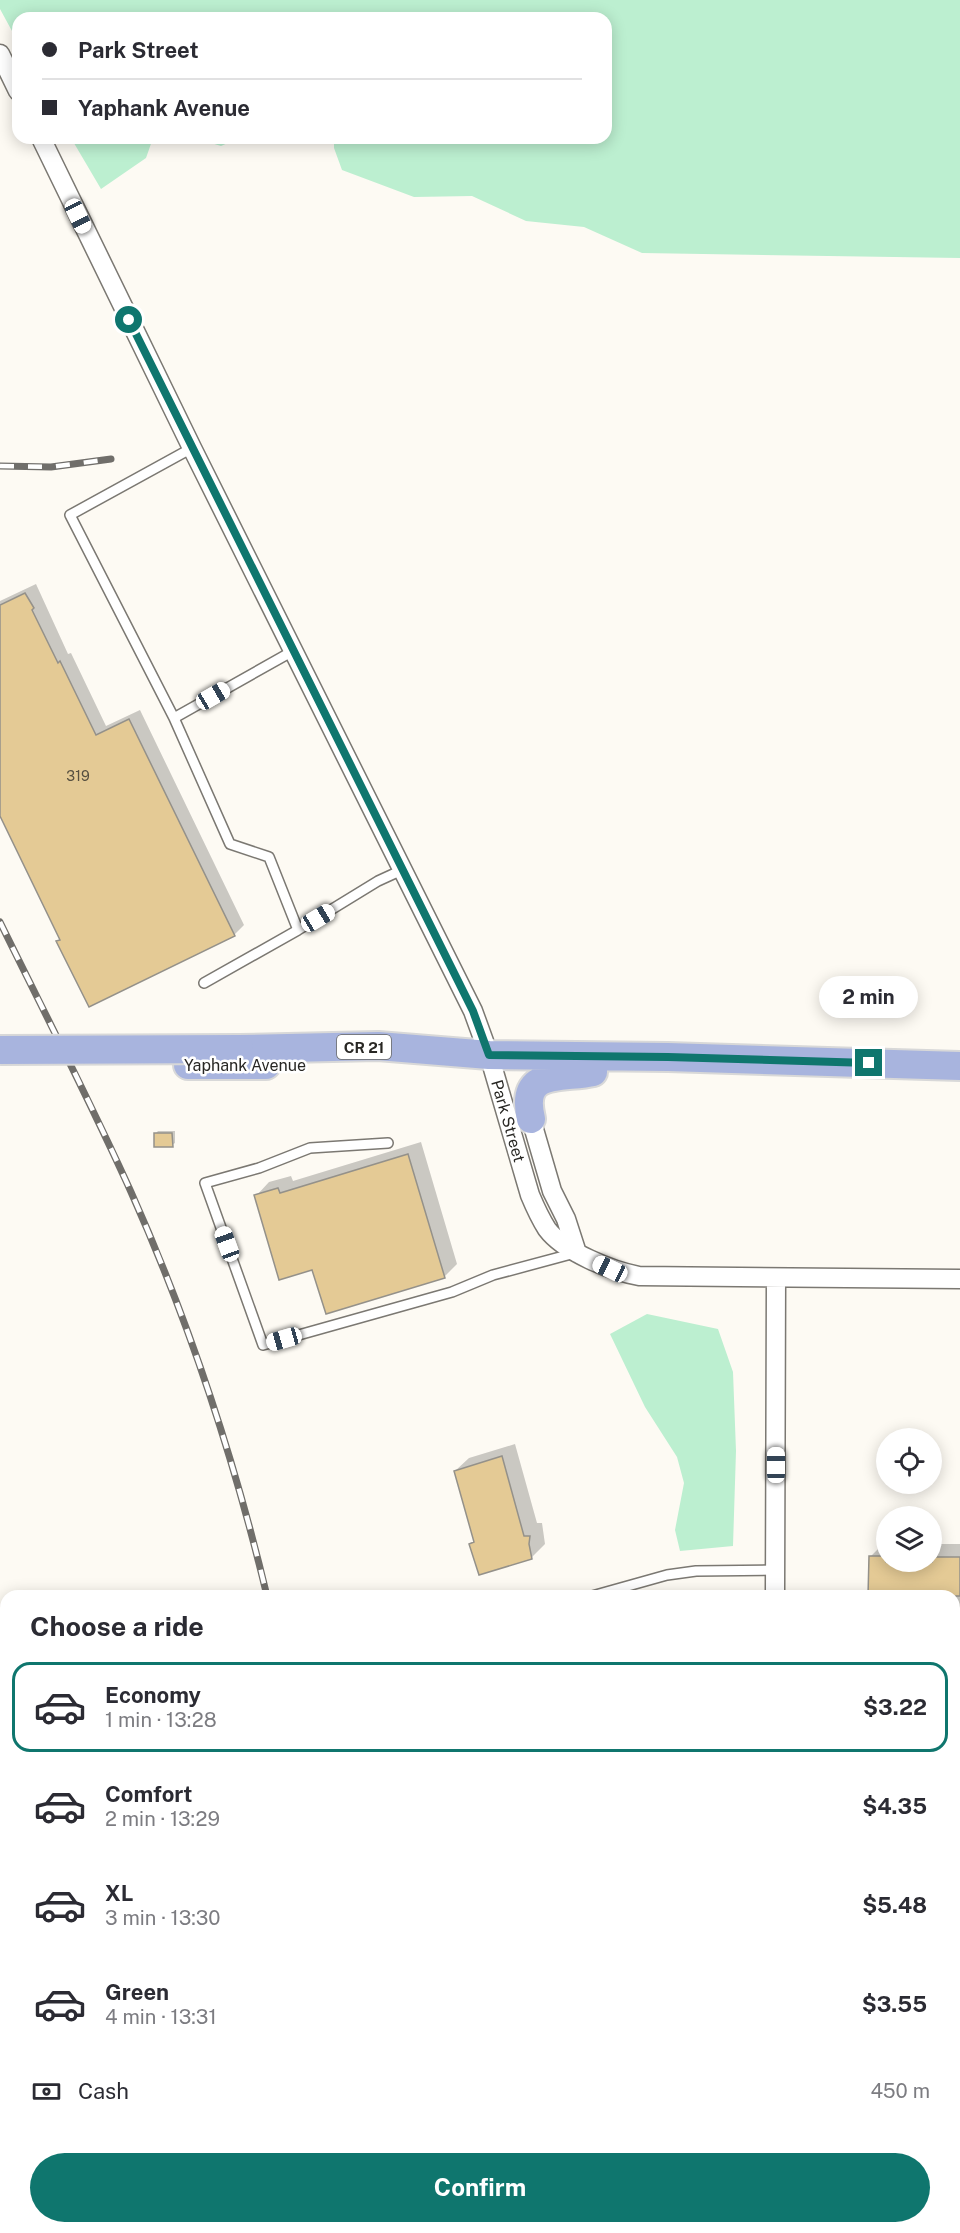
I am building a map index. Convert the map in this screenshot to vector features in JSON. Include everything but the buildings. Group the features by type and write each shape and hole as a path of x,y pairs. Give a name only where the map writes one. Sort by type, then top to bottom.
{"main road":[{"name":"Yaphank Avenue","path":"0,1065 239,1057 378,1046 489,1055 668,1057 960,1066"},
{"name":"Yaphank Avenue","path":"0,1050 239,1057"},
{"path":"531,1119 529,1110 531,1091 549,1076 576,1076 668,1057"}],"street":[{"path":"0,54 12,79"},
{"name":"Park Street","path":"44,144 192,448 473,1011 489,1055 524,1174 538,1214 549,1231 577,1253 610,1269 639,1276 960,1279"},
{"name":"Park Street","path":"531,1119 552,1191 566,1219 577,1253"},
{"path":"775,1590 776,1278"}],"lane":[{"path":"192,448 70,515 174,718 230,844 269,857 298,930"},
{"path":"174,718 293,651"},
{"path":"204,983 402,870"},
{"path":"388,1143 310,1148 259,1168 205,1183 263,1345 452,1292 493,1275 577,1253"},
{"path":"613,1590 686,1572 775,1570"}],"green space":[{"path":"0,0 960,0 960,258 642,253 584,227 526,221 472,196 414,197 342,170 334,144 612,144 612,12 12,12 12,31 0,9"},
{"path":"75,144 151,144 146,158 101,189"},
{"path":"647,1314 718,1329 733,1372 736,1451 733,1546 680,1551 675,1530 684,1483 677,1457 645,1407 610,1334"}],"railway":[{"path":"0,466 51,467 111,459"},
{"path":"0,922 131,1192 172,1291 225,1442 266,1590"}],"route":[{"path":"129,320 473,1011 489,1055 869,1063"}]}
